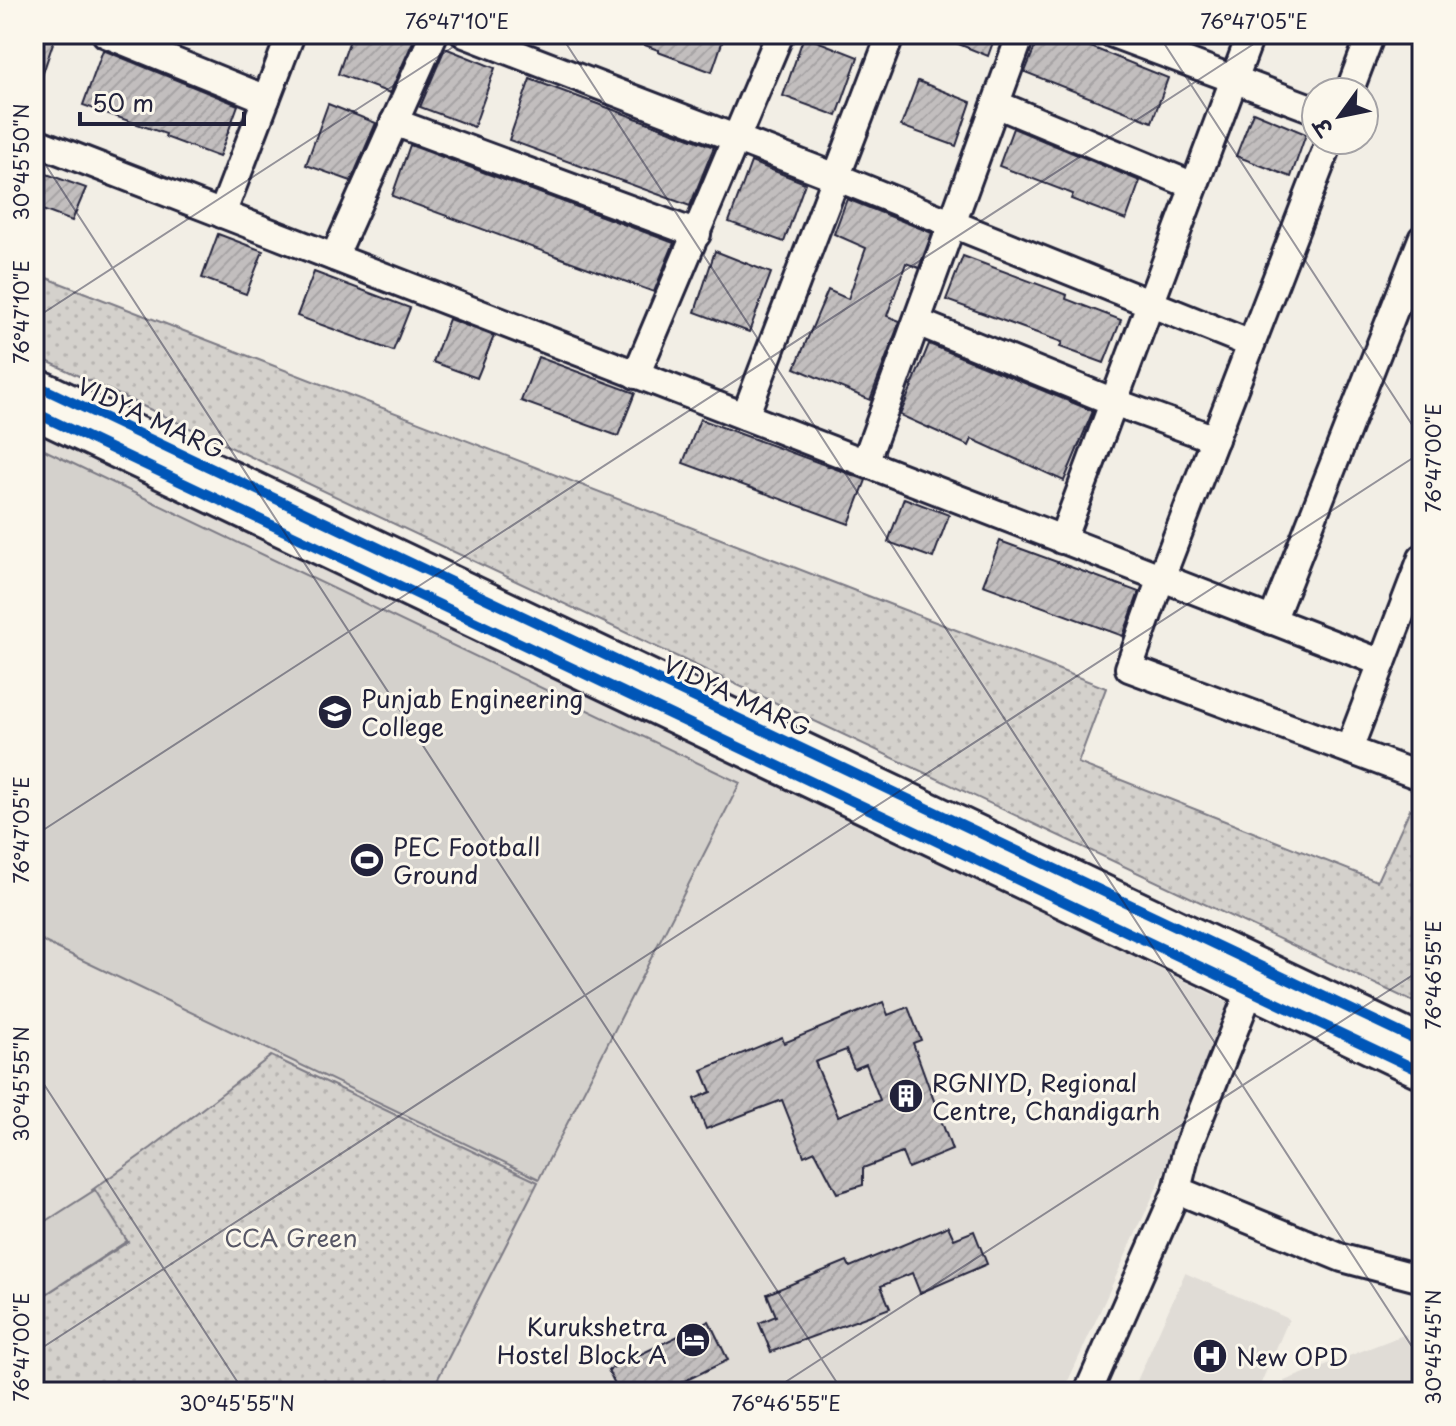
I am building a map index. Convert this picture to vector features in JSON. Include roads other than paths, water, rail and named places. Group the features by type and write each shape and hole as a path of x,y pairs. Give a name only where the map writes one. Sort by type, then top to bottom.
{"main road":[{"name":"VIDYA MARG","path":"34,384 1422,1043"},
{"name":"VIDYA MARG","path":"34,412 1422,1072"}],"street":[{"path":"106,34 266,99"},
{"path":"222,214 291,34"},
{"path":"334,257 434,34"},
{"path":"465,34 836,177 1251,344"},
{"path":"636,375 780,34"},
{"path":"745,416 891,34"},
{"path":"865,463 1021,34"},
{"path":"1113,34 1300,104"},
{"path":"1062,540 1251,34"},
{"path":"1355,76 1371,34"},
{"path":"996,104 1194,186"},
{"path":"394,122 697,234"},
{"path":"34,141 1382,663"},
{"path":"1324,156 1129,668 1417,775"},
{"path":"1272,621 1422,239"},
{"path":"917,322 1114,402 1215,439"},
{"path":"1349,749 1422,558"},
{"path":"1088,1392 1177,1190 1187,1149 1250,990"},
{"path":"1177,1190 1342,1258 1422,1279"}],"place":[{"name":"Punjab Engineering College","path":"335,712"},
{"name":"PEC Football Ground","path":"367,860"},
{"name":"RGNIYD, Regional Centre, Chandigarh","path":"906,1096"},
{"name":"Kurukshetra Hostel Block A","path":"693,1340"},
{"name":"New OPD","path":"1210,1356"}],"park label":[{"name":"CCA Green","path":"291,1237"}]}
